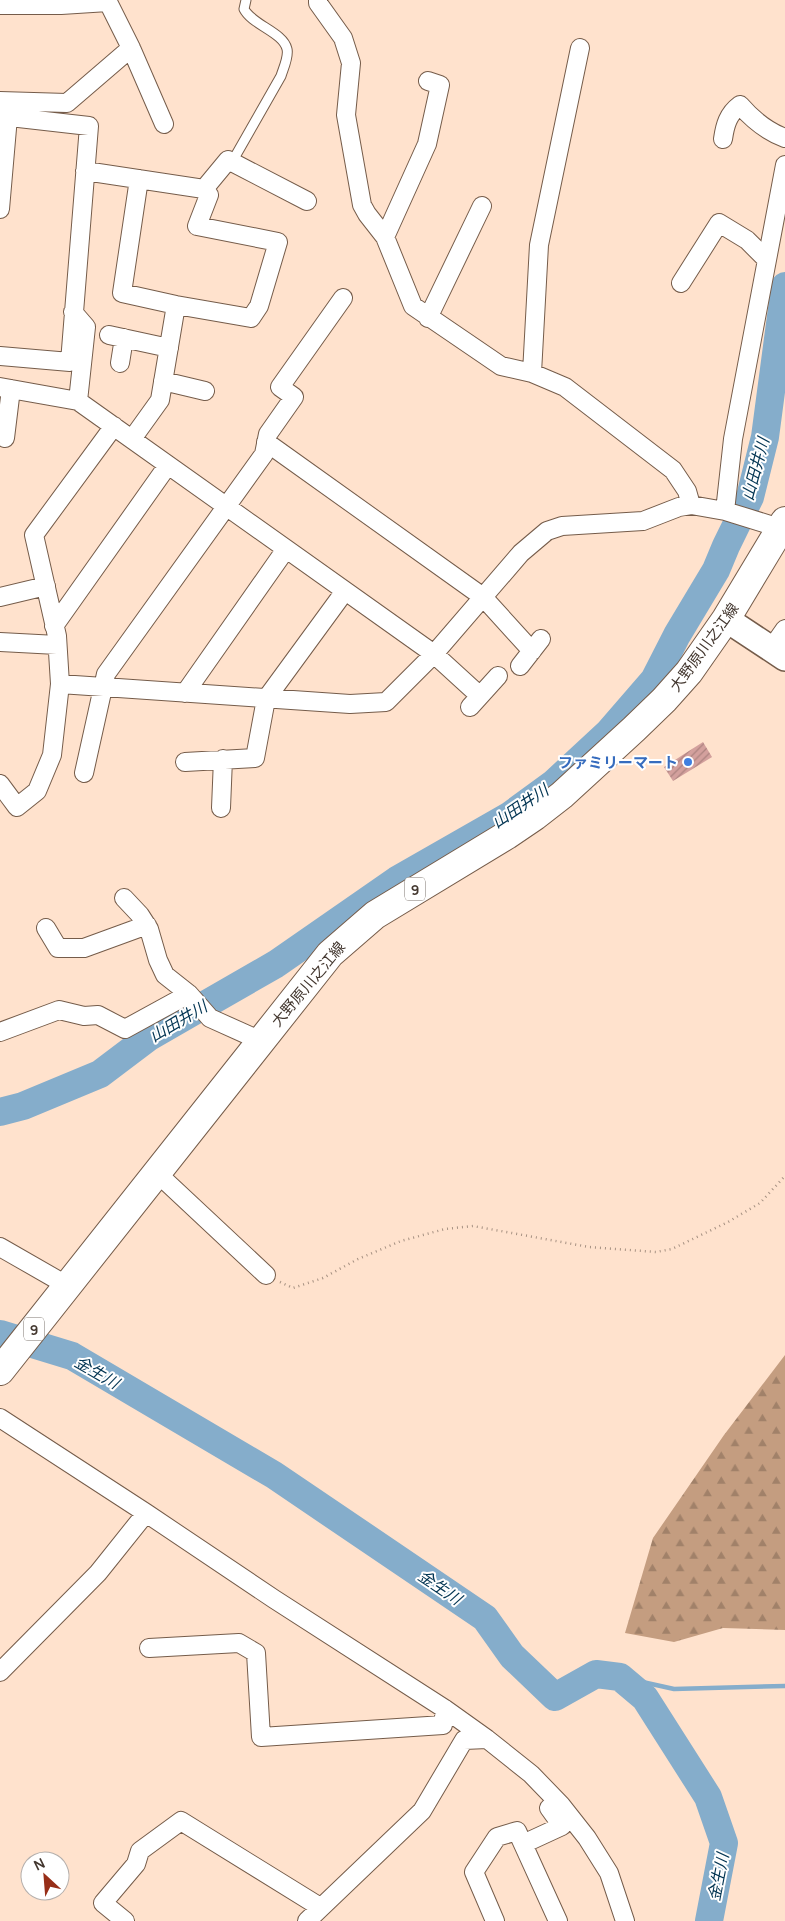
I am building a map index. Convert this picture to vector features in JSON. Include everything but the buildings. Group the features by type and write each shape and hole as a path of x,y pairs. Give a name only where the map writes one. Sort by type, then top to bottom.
{"main road":[{"name":"大野原川之江線","path":"0,1371 330,954 351,934 396,901 507,835 562,795 664,700 689,672 726,619 774,523"}],"street":[{"path":"318,0 343,38 350,63 346,115 362,204 384,237 413,306 501,366 532,372 565,387 673,470 687,491 691,505"},
{"path":"8,3 61,5 108,2 131,48 164,124"},
{"path":"3,111 67,103 131,48"},
{"path":"532,372 539,246 580,48"},
{"path":"384,237 414,152 426,144 440,85 428,81"},
{"path":"723,139 725,123 733,110 740,105 750,117 770,133 785,138"},
{"path":"0,356 70,362 89,126 3,111"},
{"path":"0,209 3,111"},
{"path":"204,189 228,160 307,201"},
{"path":"725,511 733,439 785,165"},
{"path":"85,171 139,179 204,189 209,195 197,226 278,242 259,306 251,318 176,305 122,293 139,179"},
{"path":"428,318 453,248 482,206"},
{"path":"681,283 718,223 748,240 767,260"},
{"path":"84,773 106,674 264,454 268,434 294,397 280,387 343,298"},
{"path":"132,439 160,400 176,305"},
{"path":"74,312 86,327 78,401"},
{"path":"120,363 116,336 169,348"},
{"path":"163,381 205,391"},
{"path":"5,438 6,388 78,401 434,654 475,701 498,676"},
{"path":"0,784 17,807 37,791 52,755 60,684 57,645 34,535 114,426"},
{"path":"266,442 483,597 537,645 520,666"},
{"path":"54,626 168,465"},
{"path":"60,684 350,704 386,702 434,654 522,553 547,531 562,526 643,521 679,507 691,505 774,523"},
{"path":"185,693 286,549"},
{"path":"0,596 46,586"},
{"path":"184,762 255,758 266,699 345,592"},
{"path":"726,619 780,645"},
{"path":"0,642 57,645"},
{"path":"222,808 223,759"},
{"path":"124,898 147,925 158,960 165,975 189,994 210,1018 261,1041"},
{"path":"46,928 58,948 84,948 147,925"},
{"path":"0,1032 59,1010 84,1016 98,1015 125,1029 189,994"},
{"path":"157,1173 266,1276"},
{"path":"0,1246 68,1286"},
{"path":"0,1418 146,1512 444,1717 487,1739 531,1774 566,1812 609,1873 625,1921"},
{"path":"0,1672 98,1573 146,1512"},
{"path":"149,1648 239,1643 256,1653 261,1737 444,1717"},
{"path":"444,1717 464,1740"},
{"path":"464,1740 487,1739"},
{"path":"307,1921 422,1810 464,1740"},
{"path":"523,1844 562,1826 531,1785 531,1774"},
{"path":"125,1921 103,1902 136,1864 140,1851 181,1821 320,1907"},
{"path":"495,1921 474,1872 497,1837 517,1831 558,1921"}],"lane":[{"path":"232,162 281,76 286,62 287,49 282,39 248,16 244,9 246,0"}],"path":[{"path":"266,1276 293,1288 323,1278 358,1259 401,1241 446,1229 473,1226 589,1247 656,1252 672,1249 728,1222 760,1203 785,1176"}],"green space":[{"path":"785,1355 785,1630 723,1628 674,1642 625,1633 653,1538 724,1435"}],"waterway":[{"name":"山田井川","path":"0,1112 23,1106 100,1074 149,1037 276,964 397,880 509,816 554,783 609,732 654,680 677,635 716,570 750,497 765,437 785,286"},
{"name":"金生川","path":"0,1334 72,1356 274,1475 485,1618 512,1656 555,1697 596,1674 620,1677 645,1698 708,1797 724,1843 709,1921"},
{"path":"620,1677 674,1689 785,1686"}],"place":[{"name":"ファミリーマート","path":"688,762"}]}
